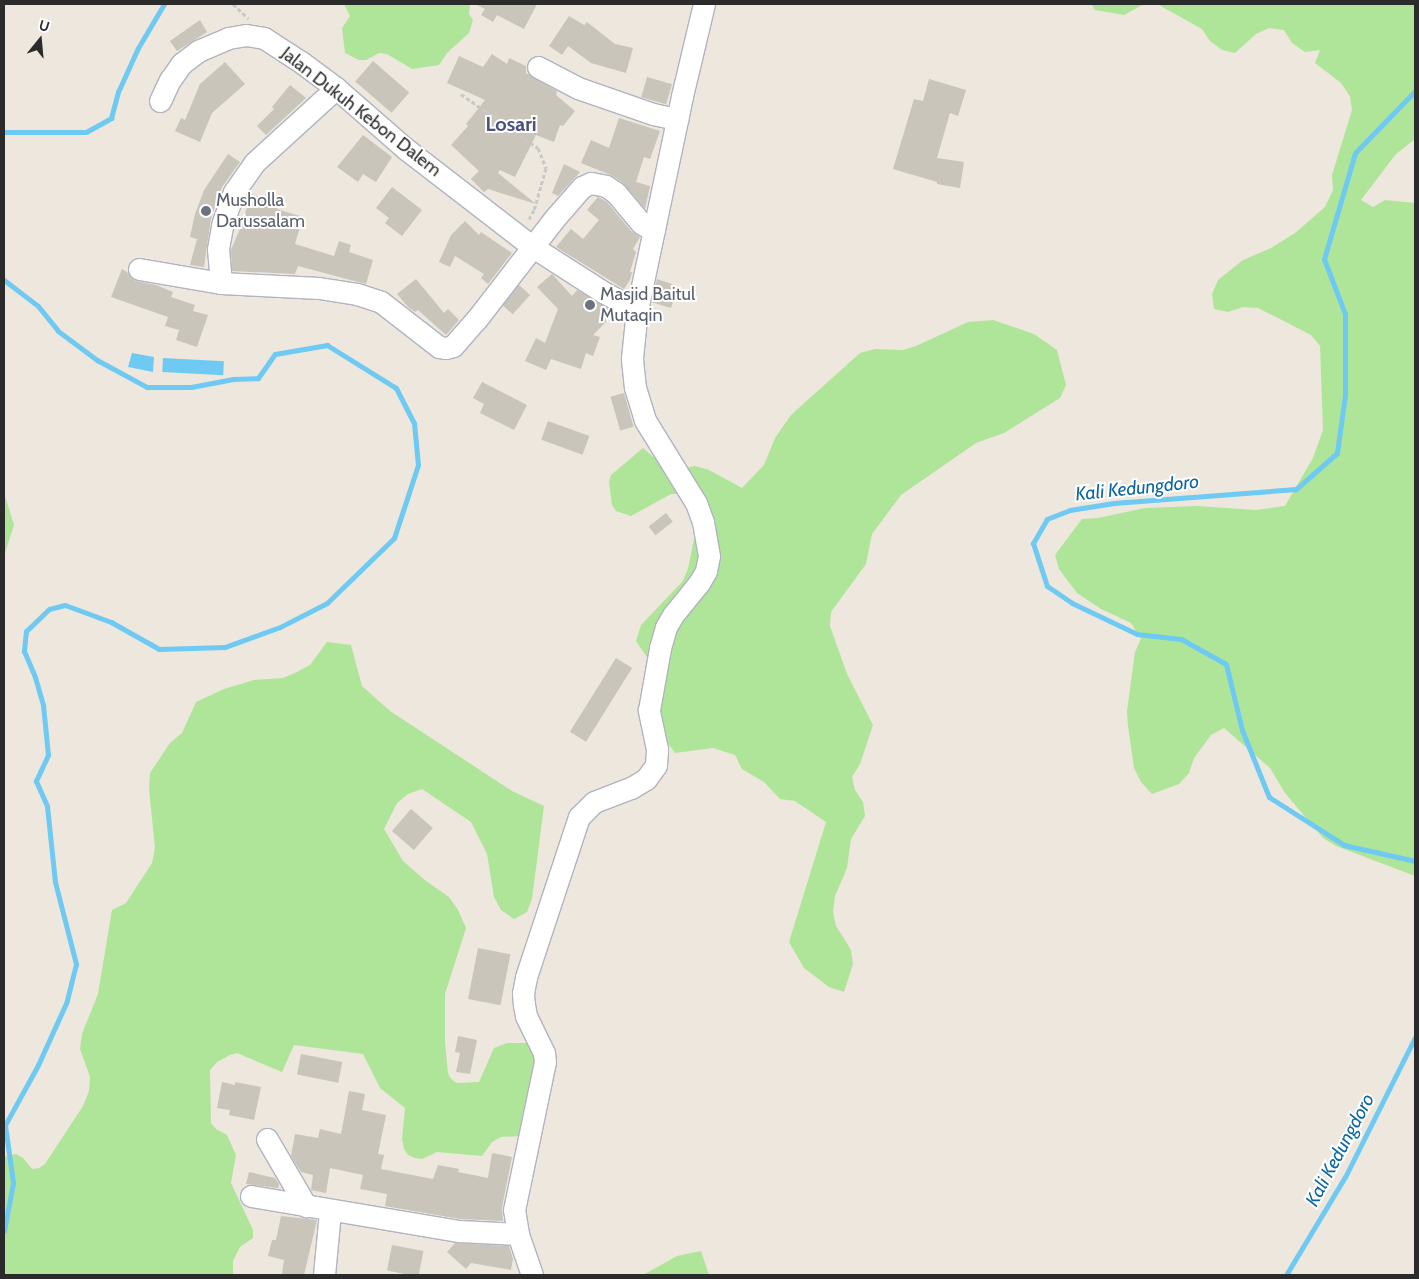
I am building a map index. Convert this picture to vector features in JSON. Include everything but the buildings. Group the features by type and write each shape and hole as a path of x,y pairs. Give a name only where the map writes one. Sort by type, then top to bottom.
{"street":[{"path":"532,1275 518,1234 515,1202 545,1062 544,1053 526,1016 522,994 526,977 579,817 594,802 631,788 646,779 656,765 657,749 649,710 660,648 666,627 699,583 706,570 709,556 696,503 652,433 640,407 633,376 637,310 677,120 704,4"},
{"name":"Jalan Dukuh Kebon Dalem","path":"160,101 170,80 181,64 198,51 228,38 246,34 264,38 277,45 336,88 406,149 533,248 603,292 637,310"},
{"path":"538,67 578,88 653,114 677,120"},
{"path":"221,283 218,249 223,222 234,192 254,163 336,88"},
{"path":"139,269 221,283 319,288 357,294 381,302 439,347 446,348 453,346 476,320 582,187 591,184 606,186 616,194 641,223 654,231"},
{"path":"268,1139 306,1206"},
{"path":"251,1196 458,1232 518,1234"},
{"path":"324,1275 330,1211"}],"path":[{"path":"461,94 538,148 546,168 534,210 525,226 515,233"}],"green space":[{"path":"344,4 470,4 469,14 473,20 469,33 447,53 439,65 412,69 387,54 379,53 366,60 359,60 345,53 342,28 350,16"},
{"path":"1091,4 1144,4 1124,15 1095,10"},
{"path":"1157,4 1415,4 1415,139 1396,154 1361,200 1373,207 1385,200 1415,203 1415,876 1336,846 1323,838 1285,793 1270,768 1224,728 1211,735 1194,758 1189,773 1179,784 1152,794 1141,782 1134,768 1128,726 1127,711 1135,652 1141,639 1131,623 1101,609 1077,593 1059,569 1055,555 1082,519 1098,518 1145,508 1197,506 1256,510 1285,506 1313,458 1323,430 1320,346 1311,335 1258,308 1243,307 1228,312 1214,309 1212,294 1218,280 1243,260 1271,248 1295,233 1325,207 1333,190 1332,175 1352,110 1350,96 1341,83 1315,63 1320,50 1305,52 1292,43 1284,30 1269,28 1256,34 1235,53 1222,50 1210,41 1202,29"},
{"path":"993,320 1034,334 1057,350 1066,385 1060,398 1004,433 976,443 901,495 872,534 866,564 831,612 830,626 847,674 873,725 860,764 852,777 855,790 863,802 865,816 851,839 847,868 835,896 833,912 836,926 851,950 853,964 844,992 829,987 804,968 789,942 826,822 795,801 780,799 764,782 742,769 735,755 713,748 675,753 657,728 659,675 636,641 641,625 682,582 688,569 695,534 694,520 679,494 671,494 631,516 616,511 612,505 609,482 611,475 643,448 670,471 695,466 709,470 742,488 764,465 775,438 791,415 860,353 875,349 903,350 968,322"},
{"path":"4,493 14,525 4,556"},
{"path":"327,642 351,645 362,686 390,711 512,791 544,806 532,899 527,912 514,919 501,910 494,897 487,854 471,822 422,789 408,794 397,803 384,829 403,861 426,881 449,897 458,910 466,928 445,994 445,1043 448,1073 451,1079 457,1083 479,1082 494,1048 507,1043 531,1043 538,1064 524,1136 501,1137 492,1142 482,1156 437,1152 422,1159 415,1158 408,1155 404,1149 402,1139 405,1108 380,1088 363,1054 294,1045 282,1072 237,1053 217,1062 210,1070 211,1123 216,1129 227,1135 236,1155 231,1183 253,1230 253,1238 240,1247 233,1261 233,1275 4,1275 4,1157 16,1154 23,1158 32,1169 39,1168 45,1164 83,1106 89,1091 90,1077 80,1049 82,1034 98,994 112,910 126,903 152,863 155,848 149,789 150,773 170,743 182,733 196,702 224,689 254,680 283,678 297,672 310,665"},
{"path":"701,1251 709,1275 643,1275 677,1256"}],"water":[{"path":"132,353 154,357 153,372 128,367"},
{"path":"163,358 224,361 223,375 162,372"}],"waterway":[{"path":"4,132 86,132 111,118 118,92 138,48 164,4"},
{"name":"Kali Kedungdoro","path":"1415,91 1355,153 1324,259 1345,314 1345,395 1337,453 1296,489 1114,503 1070,510 1047,519 1033,543 1047,586 1072,603 1137,634 1181,639 1226,664 1242,730 1269,797 1344,845 1415,861"},
{"path":"4,280 38,306 58,331 97,360 147,387 191,387 233,379 258,378 275,354 327,345 396,388 414,423 418,465 394,538 327,603 280,627 225,647 159,649 111,622 65,605 49,609 26,631 24,651 35,677 43,705 48,755 36,781 47,806 55,882 76,964 67,1001 38,1065 5,1125 13,1183 4,1231"},
{"name":"Kali Kedungdoro","path":"1286,1275 1345,1177 1415,1037"}],"place":[{"name":"Musholla Darussalam","path":"206,211"},
{"name":"Masjid Baitul Mutaqin","path":"590,305"}],"district":[{"name":"Losari","path":"511,124"}]}
